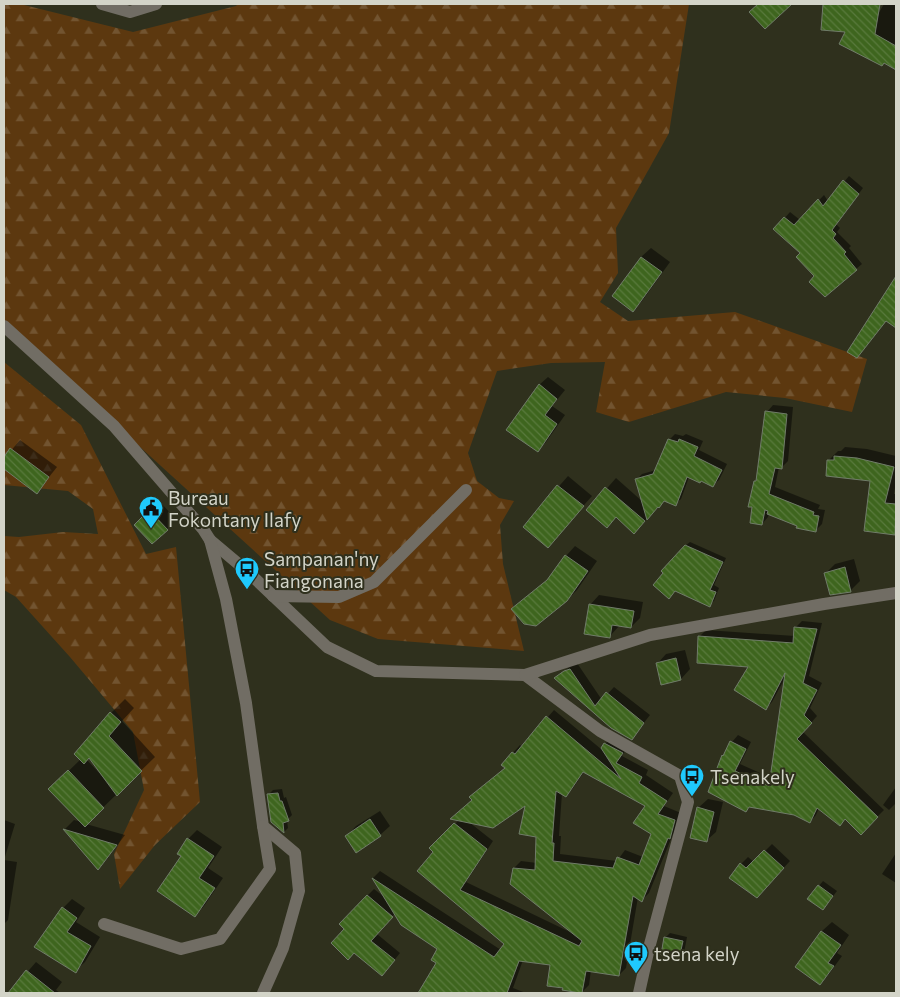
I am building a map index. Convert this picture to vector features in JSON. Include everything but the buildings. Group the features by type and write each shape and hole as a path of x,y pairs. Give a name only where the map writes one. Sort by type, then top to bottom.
{"street":[{"path":"102,4 130,12 156,4"},
{"path":"4,326 114,426 203,529 210,540 226,599 244,694 270,869 220,939 181,949 104,924"},
{"path":"273,596 339,597 374,582 466,490"},
{"path":"210,540 248,572 327,647 376,671 526,675 650,635 896,593"},
{"path":"526,675 600,731 680,776 688,802 639,993"},
{"path":"263,826 295,853 299,891 283,948 263,993"}],"green space":[{"path":"4,4 20,4 133,32 238,4 689,4 669,133 616,228 618,273 600,302 628,321 735,312 867,359 852,412 785,398 726,392 629,422 596,412 605,362 551,363 497,371 468,453 477,481 499,498 514,501 500,525 503,564 524,651 378,639 330,620 4,323"},
{"path":"4,362 81,425 146,554 176,547 200,802 155,845 120,889 114,854 144,790 133,732 70,657 16,597 4,590 4,536 19,537 63,532 98,534 93,509 68,491 4,485"}],"place":[{"name":"Bureau Fokontany Ilafy","path":"151,529"},
{"name":"Sampanan'ny Fiangonana","path":"247,590"},
{"name":"Tsenakely","path":"692,797"},
{"name":"tsena kely","path":"636,974"}]}
